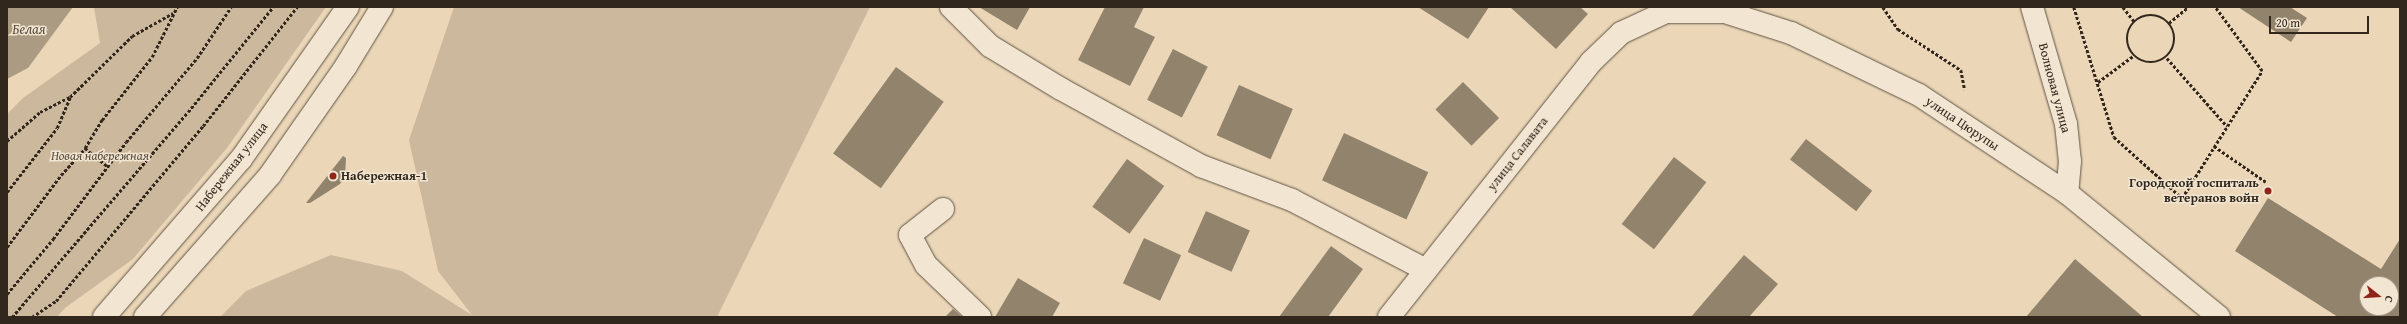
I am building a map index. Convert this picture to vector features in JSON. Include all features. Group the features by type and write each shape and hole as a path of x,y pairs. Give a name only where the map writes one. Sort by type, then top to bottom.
{"street":[{"name":"Набережная улица","path":"104,317 241,160 348,7"},
{"path":"144,317 270,175 346,66 382,7"},
{"path":"951,7 990,46 1061,89 1201,166 1292,200 1426,270"},
{"name":"Волновая улица","path":"2032,7 2066,124 2070,161 2067,193"},
{"name":"улица Салавата","path":"1388,317 1591,62 1621,33 1666,12"},
{"name":"улица Цюрупы","path":"1666,12 1725,12 1791,33 1919,95 2067,193 2219,317"},
{"path":"943,209 910,235 926,265 980,317"}],"path":[{"path":"7,247 85,148 102,120 152,57 173,12 177,7"},
{"path":"7,294 53,239 107,166 197,58 231,7"},
{"path":"12,317 188,112 273,7"},
{"path":"32,317 56,301 202,126 297,7"},
{"path":"1883,7 1898,29 1960,70 1974,131"},
{"path":"2074,7 2114,137 2182,198 2262,71 2215,7"},
{"path":"2123,7 2134,21"},
{"path":"2169,23 2188,7"},
{"path":"7,141 40,112 70,97 132,36 173,12"},
{"path":"2146,15 2159,16 2169,23 2175,41 2167,58 2149,64 2133,56 2127,44 2127,32 2134,21 2146,15"},
{"path":"2098,82 2133,56"},
{"path":"2167,58 2227,126"},
{"path":"7,192 57,128 70,97"},
{"path":"2214,146 2266,182"},
{"path":"85,148 107,166"}],"green space":[{"name":"Новая набережная","path":"94,7 326,7 227,148 133,259 65,308 57,317 7,317 7,114 23,98 100,43"},
{"path":"454,7 870,7 717,317 220,317 246,291 331,255 402,271 472,315 438,271 409,140"}],"water":[{"name":"Белая","path":"7,7 73,7 28,68 7,79"}],"building":[{"path":"979,7 1030,7 1017,30"},
{"path":"1105,7 1144,7 1134,27 1155,37 1130,86 1078,60"},
{"path":"1418,7 1489,7 1468,39"},
{"path":"1510,7 1580,7 1588,14 1556,49"},
{"path":"2238,7 2290,7 2307,18 2291,42"},
{"path":"1173,49 1208,67 1182,117 1147,100"},
{"path":"896,67 944,102 881,188 833,154"},
{"path":"1463,82 1499,118 1471,146 1435,110"},
{"path":"1239,85 1293,109 1271,159 1217,135"},
{"path":"1344,133 1428,172 1406,219 1322,180"},
{"path":"1806,139 1872,191 1856,211 1790,159"},
{"path":"343,156 346,158 345,177 340,184 310,203 306,203"},
{"path":"1674,157 1706,182 1654,249 1622,224"},
{"path":"1127,159 1164,186 1130,234 1092,207"},
{"path":"2268,198 2381,269 2400,239 2400,317 2338,317 2235,251"},
{"path":"1206,211 1250,231 1232,272 1188,252"},
{"path":"1144,238 1181,255 1160,301 1123,283"},
{"path":"1331,246 1363,269 1328,317 1279,317"},
{"path":"1744,255 1778,284 1749,317 1691,317"},
{"path":"2075,259 2143,317 2026,317"},
{"path":"1018,278 1060,303 1052,317 995,317"},
{"path":"953,309 962,317 945,317"}],"place":[{"name":"Набережная-1","path":"333,176"},
{"name":"Городской госпиталь ветеранов войн","path":"2268,191"}]}
